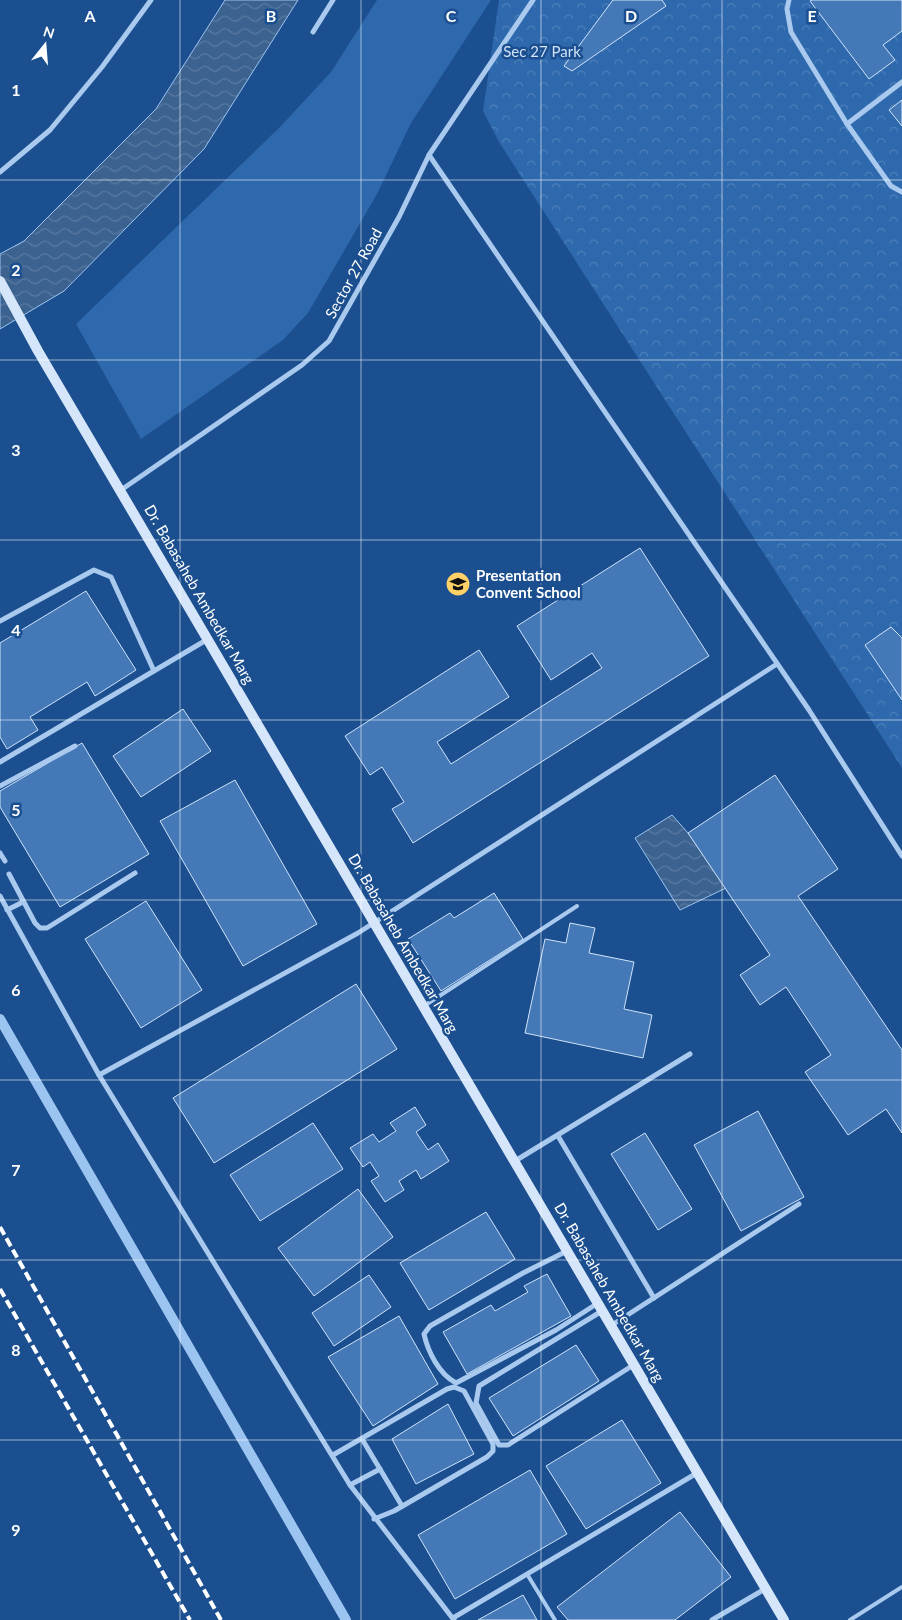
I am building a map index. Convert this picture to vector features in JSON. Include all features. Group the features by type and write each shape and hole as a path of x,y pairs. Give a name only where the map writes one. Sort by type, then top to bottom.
{"street":[{"path":"0,172 50,130 102,67 151,0"},
{"path":"313,32 333,0"},
{"name":"Sector 27 Road","path":"121,490 302,365 329,342 399,216 429,155 534,0"},
{"path":"789,0 787,9 791,32 847,124 891,186 902,192"},
{"path":"847,124 902,82"},
{"path":"429,155 777,664 902,856"},
{"name":"Dr. Babasaheb Ambedkar Marg","path":"0,281 38,351 516,1161 784,1620"},
{"path":"0,621 94,570 104,573 111,577 154,671"},
{"path":"0,762 209,639"},
{"path":"99,1075 374,922 777,664"},
{"path":"0,786 75,746"},
{"path":"0,854 5,861"},
{"path":"8,874 35,923 40,928 47,928 135,873"},
{"path":"0,896 99,1075 350,1485 374,1519 453,1619 698,1473"},
{"path":"8,910 23,902"},
{"path":"516,1161 690,1054"},
{"path":"558,1136 654,1298"},
{"path":"612,1325 799,1204"},
{"path":"568,1250 523,1273 430,1326 424,1334 426,1344 445,1377 456,1383 601,1307"},
{"path":"601,1307 480,1386 476,1403 494,1436 500,1445 508,1445 635,1364"},
{"path":"333,1455 447,1389 454,1387 464,1391 493,1444 493,1451 487,1457 402,1506 374,1519"},
{"path":"362,1439 402,1506"},
{"path":"350,1485 380,1469"},
{"path":"712,1620 766,1588"}],"lane":[{"path":"424,1006 577,906"},
{"path":"528,1574 555,1620"},
{"path":"850,1620 902,1587"}],"green space":[{"path":"377,0 491,0 411,123 377,194 308,313 283,340 141,439 76,324 280,127 331,72"},
{"name":"Sec 27 Park","path":"499,0 902,0 902,768 499,142 483,111"}],"water":[{"path":"225,0 298,0 204,149 64,291 0,329 0,254 24,241 156,109"},
{"path":"672,815 688,833 726,888 680,910 635,838"}],"building":[{"path":"613,0 662,0 666,6 572,71 564,66"},
{"path":"902,0 902,31 883,45 895,60 869,79 810,1"},
{"path":"902,100 902,126 889,110"},
{"name":"Presentation Convent School","path":"640,548 709,656 413,843 392,809 404,802 382,767 370,775 345,736 479,650 509,697 437,742 451,764 602,668 592,653 551,680 517,626"},
{"path":"86,591 136,670 95,696 87,682 30,717 38,730 7,749 0,737 0,643"},
{"path":"891,627 902,638 902,700 865,645"},
{"path":"183,709 211,751 141,797 113,756"},
{"path":"82,743 149,854 60,907 0,807 0,791"},
{"path":"775,775 838,869 798,896 902,1050 902,1133 886,1109 848,1135 805,1072 831,1055 786,987 760,1005 740,975 770,955 688,833"},
{"path":"235,780 317,924 243,966 160,821"},
{"path":"494,893 523,939 441,991 408,939 450,913 454,918"},
{"path":"146,901 202,990 141,1028 85,939"},
{"path":"570,923 595,928 589,953 634,962 624,1009 652,1015 643,1058 525,1033 545,939 566,943"},
{"path":"356,984 397,1049 214,1163 173,1098"},
{"path":"415,1107 426,1125 416,1132 428,1150 438,1143 449,1161 421,1179 416,1170 399,1181 404,1190 385,1202 371,1181 379,1176 370,1162 363,1167 350,1148 373,1134 379,1142 396,1131 390,1123"},
{"path":"758,1111 804,1197 741,1231 694,1145"},
{"path":"313,1123 343,1169 260,1221 230,1175"},
{"path":"645,1133 692,1209 658,1230 611,1154"},
{"path":"358,1189 393,1237 314,1296 278,1248"},
{"path":"486,1212 515,1259 429,1310 400,1263"},
{"path":"547,1274 571,1316 467,1374 443,1332 491,1305 495,1311 528,1292 524,1286"},
{"path":"369,1275 391,1307 334,1346 312,1313"},
{"path":"399,1316 438,1384 373,1426 328,1357"},
{"path":"576,1345 599,1381 513,1436 489,1398"},
{"path":"448,1404 474,1454 416,1484 392,1439"},
{"path":"622,1420 661,1483 586,1529 546,1466"},
{"path":"530,1470 567,1534 455,1599 418,1535"},
{"path":"680,1512 731,1577 675,1620 568,1620 557,1607"},
{"path":"523,1595 537,1620 478,1620"}],"waterway":[{"path":"0,1019 346,1620"}],"railway":[{"path":"0,1227 221,1620"},
{"path":"0,1289 190,1620"}],"place":[{"name":"Presentation Convent School","path":"458,584"}]}
